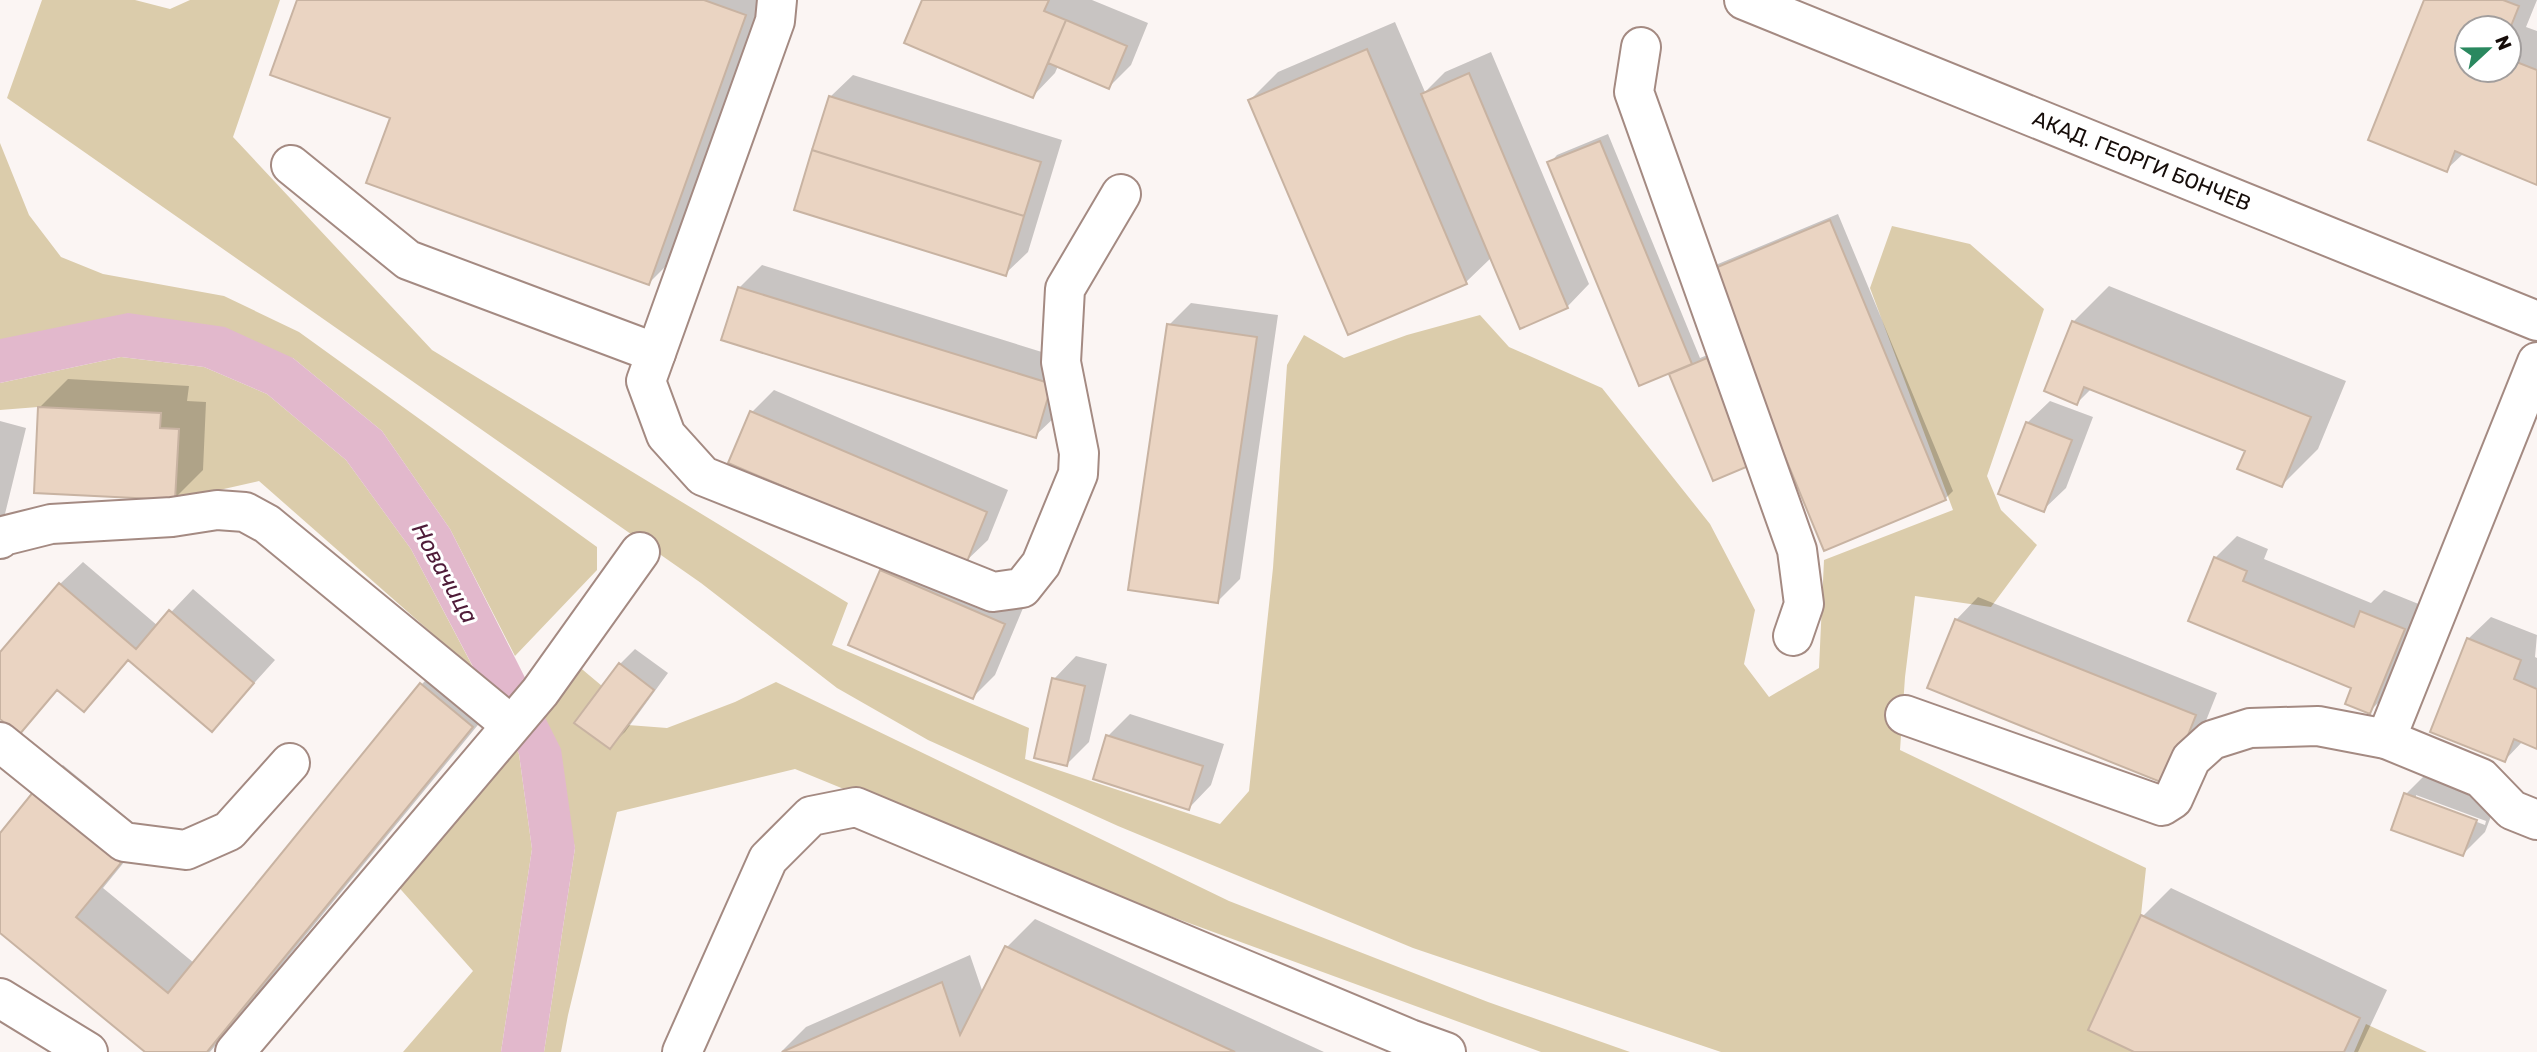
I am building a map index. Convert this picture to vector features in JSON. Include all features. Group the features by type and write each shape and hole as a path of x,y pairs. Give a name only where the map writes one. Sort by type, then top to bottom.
{"street":[{"path":"777,0 775,21 646,381 666,435 703,475 993,592 1022,588 1041,564 1078,474 1079,453 1061,362 1065,289 1121,194"},
{"name":"АКАД. ГЕОРГИ БОНЧЕВ","path":"1744,0 2537,321"},
{"path":"1641,47 1634,92 1797,550 1804,604 1793,636"},
{"path":"291,165 408,260 656,353"},
{"path":"2386,739 2537,362"},
{"path":"0,539 51,524 172,517 217,510 245,512 267,524 513,723"},
{"path":"235,1052 540,692 640,552"},
{"path":"1905,715 2162,806 2173,799 2191,759 2212,740 2250,728 2318,726 2386,739 2482,778 2512,810 2537,820"},
{"path":"0,742 124,842 186,850 229,831 290,763"},
{"path":"682,1052 768,859 811,816 856,807 1446,1052"},
{"path":"0,998 88,1052"}],"shaded area":[{"path":"42,0 135,0 170,9 190,0 280,0 233,137 432,350 848,603 832,645 1029,728 1025,759 1220,824 1249,791 1273,568 1287,365 1304,335 1344,358 1407,335 1480,315 1509,347 1602,388 1710,524 1755,610 1744,664 1769,697 1819,668 1824,560 1953,510 1870,288 1892,226 1970,244 2044,309 1987,476 2001,510 2037,545 1991,607 1915,596 1905,677 1900,750 2146,868 2141,915 2088,1030 2134,1052 1721,1052 1413,948 1118,826 928,740 837,688 701,583 7,98"},
{"path":"0,143 29,215 61,257 103,274 224,296 299,332 597,547 597,570 515,656 450,529 382,431 293,358 0,339"},
{"path":"121,357 204,367 267,394 346,460 411,549 475,671 259,481 175,500 179,430 160,428 161,413 38,407 0,410 0,383"},
{"path":"577,665 602,686 574,723 609,749 628,725 667,728 735,702 776,682 1229,901 1488,1002 1630,1052 1541,1052 1017,860 795,769 617,812 561,1052 544,1052 575,848 542,710"},
{"path":"513,742 519,754 532,849 501,1052 403,1052 473,971 395,883"},
{"path":"2366,1024 2427,1052 2354,1052"}],"water":[{"name":"Новачица","path":"128,313 225,327 293,358 382,431 450,529 561,749 575,848 544,1052 501,1052 532,849 519,754 411,549 346,460 267,394 204,367 121,357 0,383 0,339"}],"building":[{"path":"297,0 704,0 746,15 649,285 366,183 390,118 270,75"},
{"path":"922,0 1049,0 1044,11 1066,20 1033,98 904,43"},
{"path":"2424,0 2503,0 2519,6 2516,14 2453,14 2453,84 2523,84 2523,64 2537,70 2537,185 2455,151 2447,172 2368,140"},
{"path":"1066,20 1127,46 1109,89 1048,63"},
{"path":"1367,49 1467,284 1348,335 1248,100"},
{"path":"1469,73 1568,308 1520,329 1421,94"},
{"path":"829,96 1041,162 1024,216 812,150"},
{"path":"1600,141 1692,364 1639,386 1547,162"},
{"path":"812,150 1024,216 1006,276 794,210"},
{"path":"1830,220 1946,500 1824,551 1708,271"},
{"path":"738,287 1052,384 1036,438 721,340"},
{"path":"2072,321 2311,417 2282,487 2237,469 2245,451 2084,387 2077,405 2044,391"},
{"path":"1167,324 1257,337 1218,603 1128,590"},
{"path":"1707,358 1751,465 1713,481 1669,374"},
{"path":"38,407 161,413 160,428 179,429 175,500 34,493"},
{"path":"750,411 987,512 966,564 728,463"},
{"path":"2026,422 2072,440 2044,512 1998,494"},
{"path":"2214,557 2247,571 2243,581 2354,627 2360,611 2405,629 2370,714 2345,704 2351,688 2188,621"},
{"path":"880,570 1005,624 973,699 848,645"},
{"path":"59,583 136,649 169,610 254,683 212,732 128,660 84,712 57,690 19,735 0,719 0,652"},
{"path":"1955,619 2196,715 2168,785 1927,688"},
{"path":"2467,638 2521,660 2514,679 2537,689 2537,749 2514,739 2505,762 2430,732"},
{"path":"619,663 654,690 610,749 574,723"},
{"path":"1052,678 1085,686 1067,766 1034,758"},
{"path":"420,683 473,727 207,1052 145,1052 0,933 0,833 34,791 121,863 76,917 168,993"},
{"path":"1106,735 1203,766 1189,810 1093,779"},
{"path":"2404,793 2477,820 2463,856 2391,830"},
{"path":"2141,915 2360,1018 2344,1052 2134,1052 2088,1030"},
{"path":"1005,946 1235,1052 782,1052 942,982 960,1035"}]}
